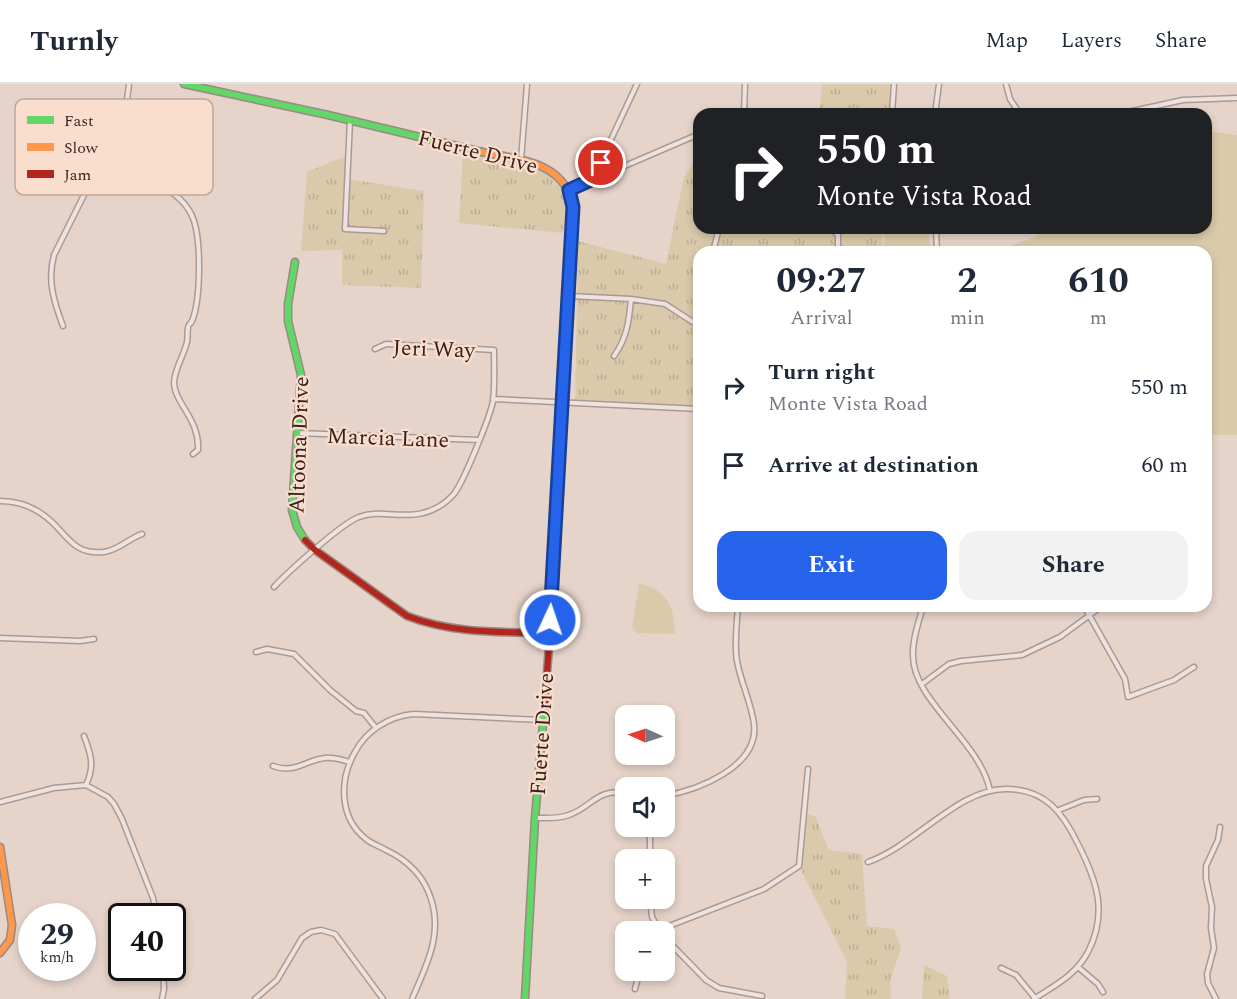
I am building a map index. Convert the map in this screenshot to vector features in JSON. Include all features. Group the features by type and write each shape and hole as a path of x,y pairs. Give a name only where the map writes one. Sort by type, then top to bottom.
{"street":[{"path":"128,99 129,84"},
{"name":"Fuerte Drive","path":"184,84 521,160 549,169 569,190 573,207 550,633 535,818 525,999"},
{"path":"521,160 527,84"},
{"path":"593,179 637,84"},
{"path":"744,108 745,84"},
{"path":"892,108 894,84"},
{"path":"936,108 939,84"},
{"path":"1006,84 1010,99 1016,108"},
{"path":"1146,108 1183,100 1237,98"},
{"path":"350,120 345,229 384,231"},
{"path":"569,190 693,137"},
{"path":"63,326 53,300 51,267 54,255 84,195"},
{"path":"175,195 182,200 192,214 196,227 200,273 192,322 188,327 188,340 174,382 176,392 197,430 198,450 193,454"},
{"name":"Altoona Drive","path":"296,262 288,316 291,338 300,365 292,516 298,532 315,550 407,616 420,622 448,628 550,633"},
{"path":"568,296 631,299 665,304 693,322"},
{"path":"614,356 622,345 628,328 631,299"},
{"name":"Jeri Way","path":"375,349 386,344 494,350 493,399"},
{"path":"274,587 315,550 357,518 373,514 413,516 426,513 443,504 459,487 491,410 493,399 693,409"},
{"name":"Marcia Lane","path":"298,433 479,441"},
{"path":"0,501 20,503 38,511 54,524 69,542 90,552 107,551 122,546 142,534"},
{"path":"675,793 688,790 732,768 744,756 752,741 754,730 752,711 737,660 738,612"},
{"path":"921,612 913,656 916,674 983,768 990,790"},
{"path":"1088,612 1125,679 1128,697 1174,680 1194,667"},
{"path":"922,684 949,664 975,658 1022,655 1060,637 1095,612"},
{"path":"0,638 80,641 94,639"},
{"path":"256,652 267,649 294,654 330,690 356,711 364,713 376,728"},
{"path":"412,999 434,945 436,930 434,910 426,887 415,871 400,858 367,840 351,821 346,810 344,794 345,778 350,762 360,743 376,728 396,717 414,714 542,720"},
{"path":"84,736 93,763 86,785"},
{"path":"273,766 282,769 296,768 327,758 350,762"},
{"path":"675,925 764,889 799,866 808,769"},
{"path":"0,802 54,788 86,785 108,797 114,804 154,903"},
{"path":"868,861 894,851 966,801 990,790 1023,790 1043,799 1059,810 1089,864 1098,895 1096,929 1087,953 1078,968 1063,982 1034,998 1016,975 1001,968"},
{"path":"535,818 566,816 576,812 600,795 615,792"},
{"path":"1059,810 1084,800 1097,799"},
{"path":"1216,999 1208,983 1207,974 1214,948 1211,928 1212,907 1206,879 1206,866 1218,840 1220,827"},
{"path":"0,847 12,925 10,940 0,953"},
{"path":"255,999 277,980 302,938 311,932 321,930 335,934 383,999"},
{"path":"675,948 706,980 723,990 762,996"},
{"path":"1078,968 1098,984 1103,992"},
{"path":"162,999 164,981"},
{"path":"635,989 637,981"}],"green space":[{"path":"822,84 890,84 889,108 820,108"},
{"path":"1212,133 1237,135 1237,435 1212,435 1212,246 1011,246 1038,234 1212,234"},
{"path":"463,152 545,172 562,189 567,205 567,229 563,233 459,223"},
{"path":"348,155 347,179 424,191 421,288 342,285 342,250 301,251 307,172"},
{"path":"693,164 693,234 883,234 882,246 693,246 693,408 575,403 578,241 666,264 684,177"},
{"path":"884,234 929,234 930,246 884,246"},
{"path":"639,583 657,590 668,601 673,615 675,634 637,633 632,627"},
{"path":"804,813 815,816 829,850 862,854 867,926 894,929 901,948 890,982 891,999 845,999 847,962 799,866"},
{"path":"924,965 947,976 950,999 922,999"}],"traffic: fast":[{"path":"184,84 328,115 482,152"},
{"path":"295,262 288,304 288,321 301,375 292,510 297,527 305,540"},
{"path":"525,999 535,818 544,712"}],"traffic: slow":[{"path":"482,152 539,165 551,171 561,180 568,192 573,207 564,367"},
{"path":"0,847 12,925 10,940 0,953"}],"traffic: jam":[{"path":"544,712 564,367"},
{"path":"305,540 315,550 407,616 460,629 550,633"}],"route":[{"path":"550,620 573,207 569,190 593,179 601,163"}]}
